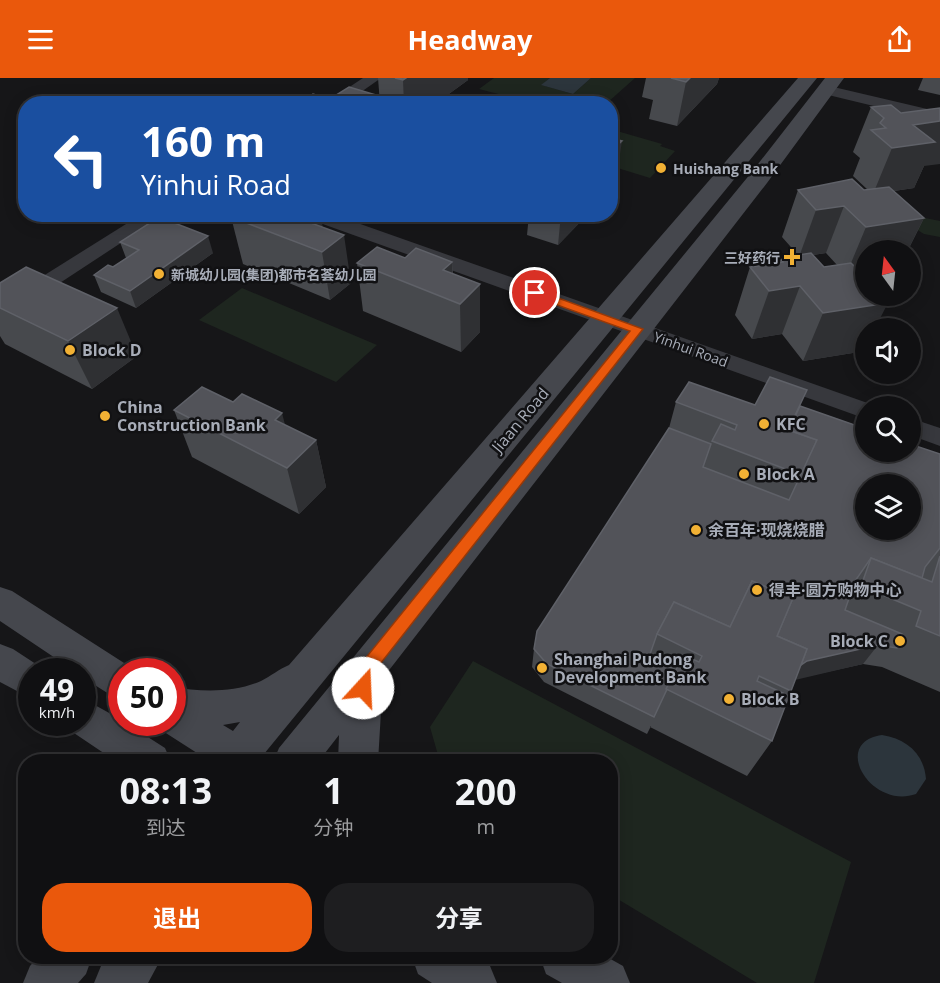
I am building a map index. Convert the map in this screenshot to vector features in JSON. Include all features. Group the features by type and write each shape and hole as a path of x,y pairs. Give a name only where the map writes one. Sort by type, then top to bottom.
{"main road":[{"name":"Jiaan Road","path":"244,754 315,663 606,318 811,82"},
{"name":"Jiaan Road","path":"298,754 759,178 811,82"},
{"path":"0,602 108,672"},
{"path":"0,662 18,673"},
{"path":"186,706 214,708 269,696 293,683 315,663"},
{"path":"358,754 365,670"},
{"path":"186,724 230,754"},
{"path":"102,737 135,754"},
{"path":"47,983 63,964"},
{"path":"445,964 473,983"},
{"path":"575,964 606,983"}],"street":[{"path":"345,96 373,78"},
{"path":"811,82 940,117"},
{"path":"0,312 143,222"},
{"name":"Yinhui Road","path":"336,222 855,407"},
{"path":"921,430 940,437"}],"shaded area":[{"path":"494,78 550,78 542,85 573,94 591,78 635,78 615,96 506,96 479,89"},
{"path":"550,78 591,78 573,94 541,85"},
{"path":"618,131 662,144 660,146 675,151 650,178 618,168"},
{"path":"920,219 940,221 940,237 924,234 916,229"},
{"path":"242,288 377,345 336,382 199,320"},
{"path":"473,661 851,862 814,983 757,983 618,899 618,754 438,754 430,727"},
{"path":"882,735 899,740 918,755 925,770 926,779 916,794 899,796 884,793 863,773 858,761 859,749 867,740"}],"building":[{"path":"671,78 690,78 686,82"},
{"path":"349,87 376,95 374,96 335,96"},
{"path":"891,105 901,113 940,108 940,121 913,125 935,142 892,148 871,130 886,128 880,123 884,118 871,107"},
{"path":"852,179 864,190 889,187 924,218 866,227 844,206 816,210 798,190"},
{"path":"151,222 172,222 208,236 130,291 94,275 108,265 113,267 139,250 120,242"},
{"path":"244,222 312,222 344,235 322,252"},
{"path":"377,247 405,258 416,248 452,262 443,270 480,284 460,304 357,263"},
{"path":"811,253 824,267 851,263 855,267 855,306 868,306 823,313 800,286 769,291 750,267 783,262 780,258"},
{"path":"26,267 117,308 68,341 0,308 0,283"},
{"path":"770,377 807,390 788,430 817,440 801,475 712,441 721,424 735,430 737,425 676,402 689,382 755,405"},
{"path":"202,387 233,402 242,394 282,413 275,420 316,440 287,468 174,410"},
{"path":"800,406 855,425 855,462 921,462 921,448 940,454 940,548 925,567 922,578 871,558 855,581 845,610 902,634 897,648 878,645 807,661 801,665 807,649 777,636 793,598 752,581 730,627 674,602 657,634 649,657 676,670 654,717 547,664 534,649 537,631 669,428 711,444 703,467 789,500 817,440 789,430"},
{"path":"940,556 940,636 916,626 921,611 861,586 871,558 932,582"},
{"path":"752,581 793,598 777,636 807,649 791,691 759,676 757,681 789,696 772,741 666,689 680,662 686,665 690,658 699,662 702,656 657,634 674,602 730,627"}],"place":[{"name":"Huishang Bank","path":"661,168"},
{"name":"三好药行","path":"792,257"},
{"name":"新城幼儿园(集团)都市名荟幼儿园","path":"159,274"},
{"name":"Block D","path":"70,350"},
{"name":"China Construction Bank","path":"105,416"},
{"name":"KFC","path":"764,424"},
{"name":"Block A","path":"744,474"},
{"name":"余百年·现烧烧腊","path":"696,530"},
{"name":"得丰·圆方购物中心","path":"757,590"},
{"name":"Block C","path":"900,641"},
{"name":"Shanghai Pudong Development Bank","path":"542,668"},
{"name":"Block B","path":"729,699"}],"route":[{"path":"363,688 365,670 637,329 535,293"}]}
